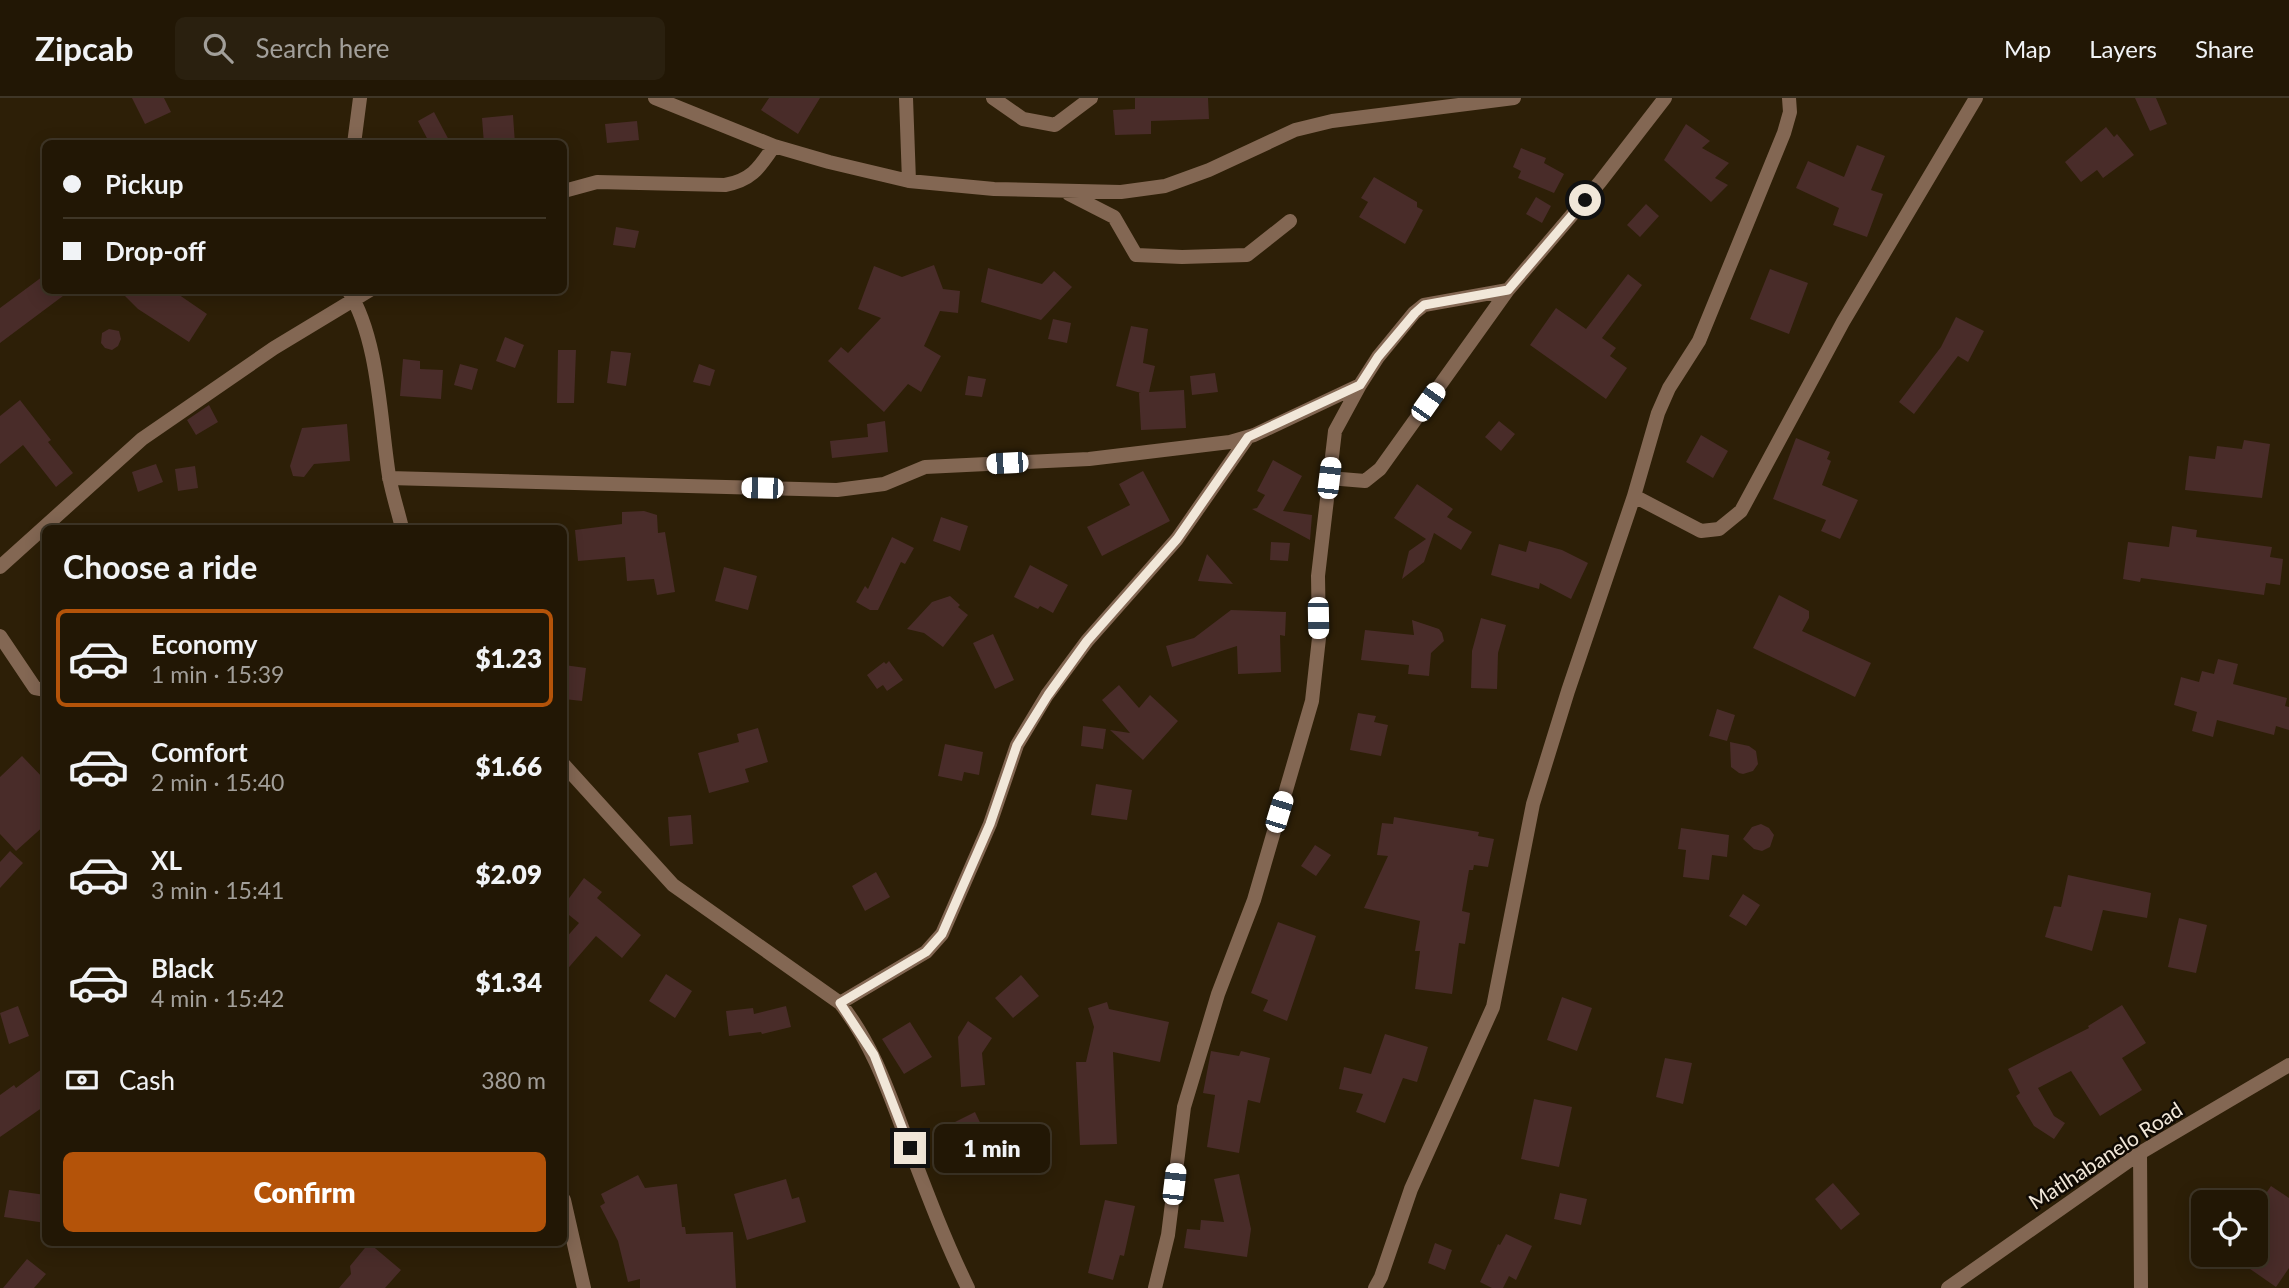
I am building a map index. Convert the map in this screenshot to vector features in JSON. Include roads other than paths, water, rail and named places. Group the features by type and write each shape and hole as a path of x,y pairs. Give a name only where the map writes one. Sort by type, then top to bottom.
{"street":[{"path":"355,140 360,98"},
{"path":"654,98 774,146 909,181 994,189 1121,192 1165,186 1209,170 1295,130 1332,121 1505,98"},
{"path":"906,98 909,181"},
{"path":"993,98 1023,119 1055,125 1091,98"},
{"path":"1329,478 1365,481 1380,469 1508,290 1600,182 1665,98"},
{"path":"1375,1288 1411,1189 1493,1007 1533,804 1634,496 1658,413 1669,388 1699,341 1784,133 1790,112 1789,98"},
{"path":"1634,496 1701,531 1719,529 1741,511 1843,322 1976,98"},
{"path":"567,190 597,182 724,185 741,182 759,168 774,146"},
{"path":"1065,191 1114,218 1136,255 1247,255 1290,221"},
{"path":"1155,1288 1168,1236 1184,1107 1218,994 1254,900 1312,701 1319,638 1318,576 1335,431 1360,385 1385,348 1424,305 1508,290"},
{"path":"47,525 142,439 351,296 376,376 389,478 401,525"},
{"path":"389,478 837,490 884,484 925,467 1089,459 1248,437 1360,385"},
{"path":"840,1003 926,952 942,934 990,824 1017,745 1041,705 1087,641 1177,539 1248,437"},
{"path":"0,567 42,529"},
{"path":"0,636 35,688 42,689"},
{"path":"567,768 673,885 840,1003 874,1055 968,1288"},
{"name":"Matlhabanelo Road","path":"1948,1288 2140,1153 2289,1065"},
{"path":"2140,1153 2141,1288"},
{"path":"567,1213 584,1288"}]}
